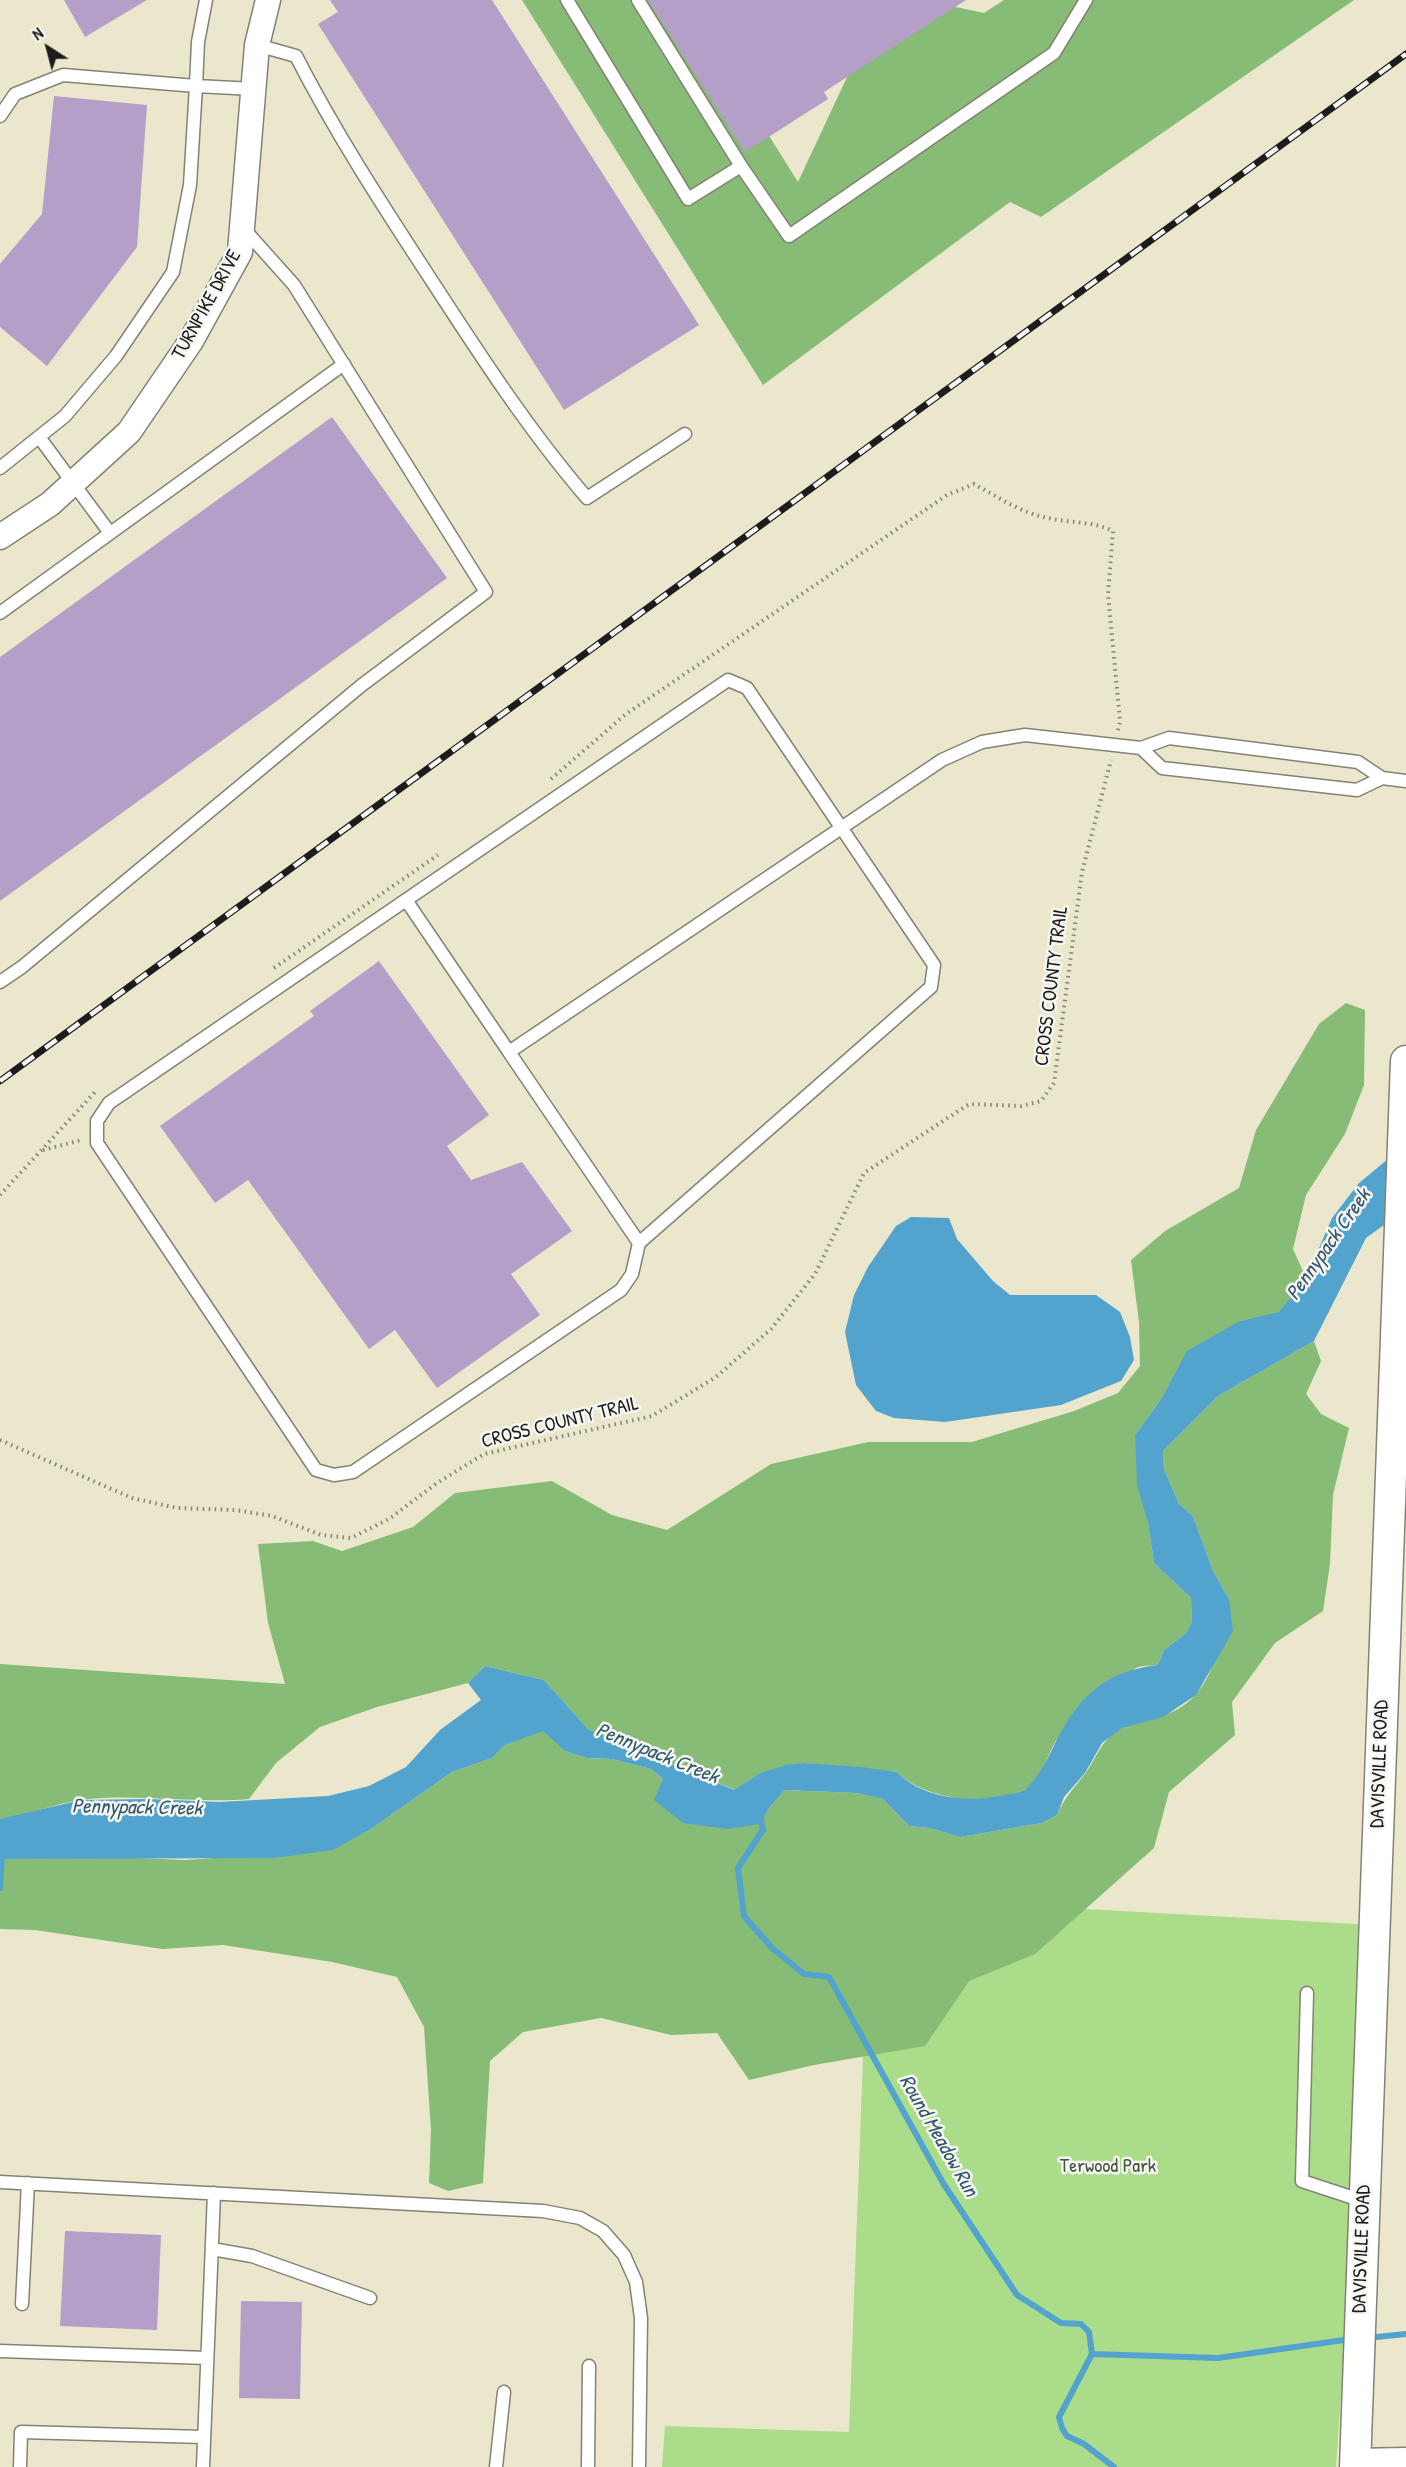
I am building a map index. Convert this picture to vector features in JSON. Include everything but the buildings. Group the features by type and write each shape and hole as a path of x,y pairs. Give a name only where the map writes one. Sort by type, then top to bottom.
{"street":[{"name":"TURNPIKE DRIVE","path":"0,537 50,504 129,432 191,341 240,252 257,45 268,0"},
{"name":"DAVISVILLE ROAD","path":"1355,2464 1364,2202 1398,1491 1399,1238 1406,1060"},
{"path":"1355,2464 1406,2460"}],"lane":[{"path":"0,468 65,416 116,356 173,272 190,185 198,42 206,0"},
{"path":"567,0 687,199 741,166"},
{"path":"638,0 741,166 789,236 1054,53 1086,0"},
{"path":"257,45 296,56 332,126 504,393 545,449 586,498 686,434"},
{"path":"0,116 15,94 63,75 254,89"},
{"path":"0,982 22,967 362,685 486,592 294,285 243,228"},
{"path":"0,613 344,364"},
{"path":"39,437 110,533"},
{"path":"728,680 747,688 934,965 931,987 639,1244 632,1274 621,1290 353,1472 334,1475 316,1470 97,1143 98,1121 110,1103 406,900 728,680"},
{"path":"509,1052 942,760 982,742 1025,735 1141,748 1169,738 1359,762 1382,778 1406,781"},
{"path":"1141,748 1162,768 1357,790 1382,778"},
{"path":"406,900 639,1244"},
{"path":"1307,1993 1302,2181 1364,2202"},
{"path":"0,2182 543,2211 580,2218 603,2231 624,2255 636,2282 641,2318 639,2467"},
{"path":"22,2304 28,2183"},
{"path":"203,2467 214,2193"},
{"path":"212,2249 252,2256 370,2298"},
{"path":"0,2351 207,2358"},
{"path":"588,2467 590,2366"},
{"path":"496,2467 504,2392"},
{"path":"20,2467 21,2432 204,2437"}],"path":[{"name":"CROSS COUNTY TRAIL","path":"0,1440 132,1498 177,1508 235,1510 272,1516 321,1535 351,1538 389,1519 437,1483 484,1454 652,1416 716,1377 771,1329 814,1274 864,1173 969,1104 1021,1106 1041,1101 1054,1083 1082,872 1110,763"},
{"path":"43,1149 97,1136"}],"green space":[{"path":"522,0 684,0 798,182 883,0 923,0 984,13 1004,0 1354,0 1041,217 1010,202 763,385"},
{"path":"1346,1003 1365,1010 1364,1085 1345,1134 1306,1195 1293,1249 1306,1278 1279,1313 1240,1321 1162,1398 1135,1435 1154,1563 1191,1598 1192,1622 1186,1633 1164,1650 1158,1665 1141,1666 1131,1671 1057,1739 1039,1775 1029,1787 1008,1796 974,1800 923,1789 897,1772 804,1763 760,1773 735,1790 588,1729 544,1680 485,1666 468,1683 377,1707 320,1727 276,1763 249,1799 102,1798 71,1802 0,1819 0,1664 285,1684 268,1623 258,1544 313,1541 342,1551 413,1527 455,1493 552,1481 612,1515 667,1530 771,1464 868,1442 972,1442 1074,1411 1118,1393 1140,1366 1139,1322 1131,1260 1165,1231 1239,1188 1256,1130 1319,1024"},
{"path":"1314,1341 1321,1361 1306,1394 1321,1414 1349,1428 1333,1495 1330,1564 1323,1611 1275,1643 1232,1702 1235,1735 1169,1792 1154,1848 1035,1954 969,1981 925,2046 814,2065 749,2080 717,2033 671,2035 601,2018 523,2032 490,2061 483,2183 448,2191 429,2183 431,2130 424,2027 397,1977 332,1962 223,1945 162,1949 35,1930 0,1929 0,1859 114,1857 185,1860 332,1850 371,1829 452,1772 492,1758 505,1745 543,1730 565,1751 586,1758 612,1759 651,1769 663,1779 760,1824 770,1807 785,1790 857,1793 883,1799 909,1826 929,1828 960,1837 1042,1823 1057,1815 1066,1798 1109,1737 1131,1724 1169,1713 1187,1703 1203,1684 1214,1661 1229,1599 1213,1571 1193,1516 1179,1504 1164,1469 1163,1451 1218,1396"},
{"name":"Terwood Park","path":"869,1897 1374,1925 1336,2467 662,2467 665,2426 849,2432"}],"water":[{"name":"Pennypack Creek","path":"1406,1144 1406,1209 1366,1238 1314,1341 1218,1396 1163,1451 1164,1469 1179,1504 1193,1516 1213,1571 1229,1599 1233,1631 1196,1695 1163,1717 1122,1728 1102,1743 1085,1773 1064,1797 1057,1815 1042,1823 960,1837 929,1828 909,1826 883,1799 857,1793 785,1790 770,1807 760,1824 727,1829 683,1823 654,1800 663,1779 651,1769 612,1759 586,1758 565,1751 543,1731 505,1745 492,1758 452,1772 371,1829 333,1850 274,1858 0,1859 0,1819 81,1800 147,1799 219,1802 328,1796 369,1786 406,1767 440,1730 481,1700 468,1683 485,1666 544,1680 588,1729 734,1790 760,1773 786,1765 804,1763 897,1772 920,1788 947,1797 976,1799 1026,1789 1040,1772 1066,1723 1086,1697 1110,1679 1140,1668 1158,1665 1164,1650 1186,1633 1192,1622 1191,1598 1154,1563 1148,1523 1137,1485 1135,1435 1162,1398 1187,1351 1240,1321 1279,1312 1306,1278 1332,1218 1359,1183"},
{"path":"911,1217 949,1218 957,1239 993,1281 1010,1295 1096,1295 1120,1312 1130,1337 1134,1360 1121,1381 1061,1405 945,1422 894,1418 876,1411 856,1385 845,1332 854,1295 868,1267 896,1226"}],"waterway":[{"name":"Round Meadow Run","path":"760,1814 763,1830 738,1868 744,1916 772,1948 804,1974 829,1977 943,2183 1017,2295 1061,2323 1081,2324 1089,2332 1092,2354 1059,2417 1067,2436 1084,2444 1114,2467"},
{"path":"0,1888 2,1853"},
{"path":"1367,2338 1406,2334"},
{"path":"1092,2354 1218,2358 1351,2339"}],"railway":[{"path":"0,1081 1406,54"}]}
